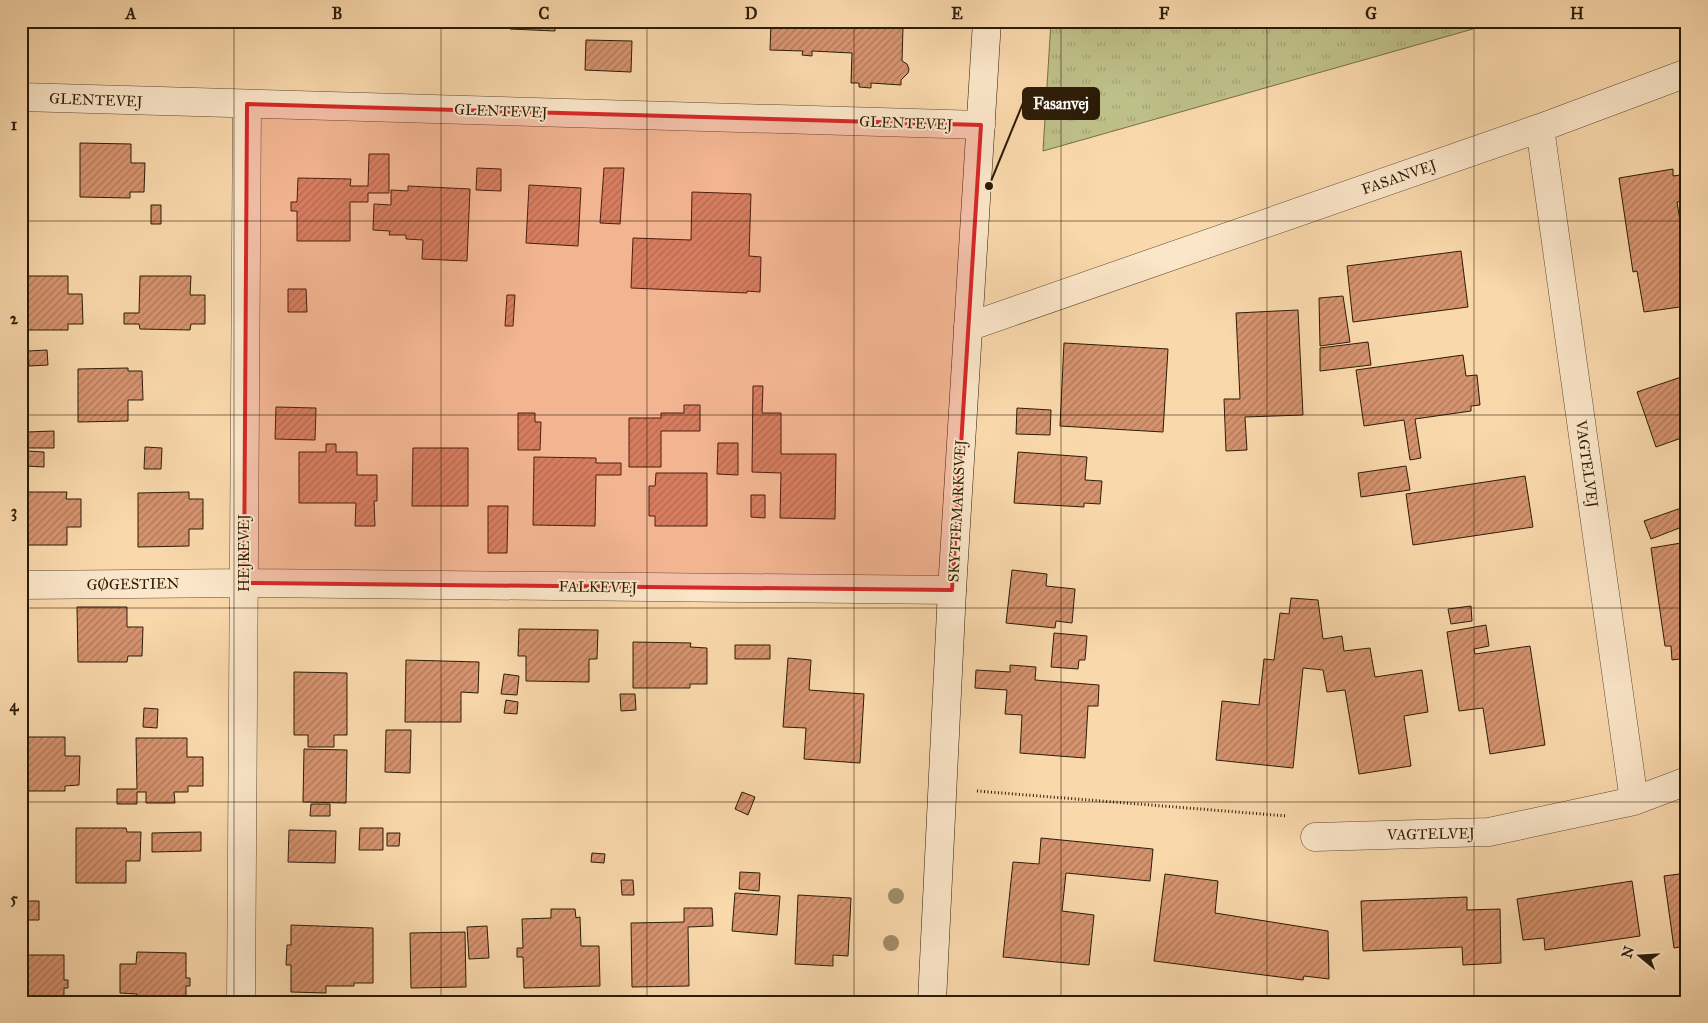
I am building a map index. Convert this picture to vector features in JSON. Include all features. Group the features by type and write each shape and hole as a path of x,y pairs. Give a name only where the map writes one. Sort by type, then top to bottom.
{"street":[{"name":"SKYTTEMARKSVEJ","path":"932,1002 952,590 988,21"},
{"name":"FASANVEJ","path":"968,327 1540,128 1687,73"},
{"name":"GLENTEVEJ","path":"21,98 981,125"},
{"name":"HEJREVEJ","path":"241,1002 247,104"},
{"name":"VAGTELVEJ","path":"1540,128 1634,801"},
{"name":"GØGESTIEN","path":"21,585 244,583"},
{"name":"FALKEVEJ","path":"244,583 952,590"},
{"name":"VAGTELVEJ","path":"1315,837 1490,832 1634,801 1687,781"}],"path":[{"path":"942,789 1301,817 1315,837"}],"highlighted area":[{"path":"247,104 981,125 952,590 244,583"}],"green space":[{"path":"1051,21 1501,21 1043,151"}],"building":[{"path":"156,21 186,21 185,26 156,25"},
{"path":"503,21 555,21 555,31 510,29 511,26 503,26"},
{"path":"771,21 903,27 902,61 907,64 908,73 901,80 901,85 871,83 871,88 859,87 859,83 851,83 852,53 812,51 812,56 802,55 803,51 770,50"},
{"path":"586,40 632,41 631,72 585,70"},
{"path":"80,143 131,144 131,163 145,163 144,192 130,192 130,198 80,197"},
{"path":"369,154 389,154 389,193 368,193 368,202 350,202 350,241 297,241 297,211 291,211 291,202 297,202 298,178 351,179 350,186 368,186"},
{"path":"477,168 501,169 501,191 476,190"},
{"path":"604,168 624,168 620,224 600,223"},
{"path":"1673,169 1673,176 1687,174 1687,201 1677,202 1687,263 1687,306 1644,312 1637,271 1633,272 1619,178"},
{"path":"529,185 581,188 578,246 526,243"},
{"path":"408,186 470,189 467,261 422,259 423,240 406,239 406,235 389,235 390,231 373,230 374,204 391,205 391,190 408,191"},
{"path":"692,192 751,194 749,256 761,257 760,292 631,288 633,238 691,240"},
{"path":"151,205 161,205 161,224 151,224"},
{"path":"1461,251 1468,307 1353,322 1347,266"},
{"path":"21,276 68,276 68,294 82,294 83,324 68,324 68,330 21,330"},
{"path":"140,276 191,276 190,295 205,295 205,324 191,324 190,330 140,329 139,324 124,324 124,313 139,313"},
{"path":"288,289 306,289 307,312 288,312"},
{"path":"507,295 515,295 513,326 505,326"},
{"path":"1343,296 1350,342 1320,346 1319,298"},
{"path":"1298,310 1303,415 1245,417 1247,450 1226,451 1224,399 1240,399 1236,313"},
{"path":"1368,342 1371,365 1320,371 1320,348"},
{"path":"1064,343 1168,349 1163,432 1060,426"},
{"path":"47,350 48,365 29,366 28,351"},
{"path":"1463,355 1466,376 1477,375 1480,405 1471,406 1471,411 1415,419 1421,458 1410,460 1404,420 1364,426 1356,370"},
{"path":"128,368 128,371 142,371 143,400 128,400 128,421 78,422 78,369"},
{"path":"1687,375 1687,436 1656,447 1637,392"},
{"path":"753,386 763,386 762,413 781,413 781,454 836,454 835,519 780,518 781,473 752,472"},
{"path":"684,405 700,405 700,431 661,431 661,467 629,467 629,418 661,418 661,413 684,413"},
{"path":"276,407 316,408 315,440 275,439"},
{"path":"1017,408 1051,410 1050,435 1016,434"},
{"path":"518,413 535,413 535,422 541,422 540,450 518,450"},
{"path":"54,431 54,448 27,448 27,432"},
{"path":"718,443 738,443 738,475 717,474"},
{"path":"326,444 336,444 336,452 357,452 357,475 377,475 377,501 374,501 375,526 355,526 356,503 299,503 299,452 326,452"},
{"path":"145,447 162,448 161,469 144,469"},
{"path":"413,448 468,448 468,506 412,506"},
{"path":"27,451 44,452 44,467 26,466"},
{"path":"1018,452 1087,457 1085,480 1102,481 1100,504 1084,503 1084,507 1014,503"},
{"path":"534,457 596,458 596,463 621,463 621,475 596,475 595,526 533,525"},
{"path":"1406,466 1410,490 1361,497 1358,473"},
{"path":"656,473 707,473 707,526 655,526 655,516 649,516 649,486 655,486"},
{"path":"1525,476 1533,527 1413,545 1406,494"},
{"path":"21,492 67,492 66,499 81,499 81,527 67,527 67,545 21,545"},
{"path":"189,492 189,499 203,499 203,529 189,529 189,546 138,547 138,493"},
{"path":"751,495 765,495 765,518 751,517"},
{"path":"488,506 508,506 507,553 488,553"},
{"path":"1687,506 1687,525 1651,539 1644,521"},
{"path":"1687,542 1687,658 1672,660 1671,646 1665,646 1651,548"},
{"path":"1012,570 1047,574 1046,586 1075,589 1072,623 1056,621 1055,628 1006,623"},
{"path":"1291,598 1318,600 1323,639 1342,636 1344,651 1370,648 1375,677 1422,670 1428,712 1404,716 1411,766 1359,774 1345,690 1327,692 1323,670 1303,668 1293,768 1216,760 1222,701 1259,705 1264,659 1274,660 1280,613 1289,614"},
{"path":"1471,606 1472,621 1451,624 1448,609"},
{"path":"77,607 127,607 127,627 143,627 142,656 128,656 127,662 78,662"},
{"path":"1486,625 1489,646 1474,649 1475,654 1530,646 1545,745 1490,754 1483,708 1459,711 1447,632"},
{"path":"519,629 598,630 597,659 589,659 589,682 526,681 526,656 518,656"},
{"path":"1054,633 1087,636 1085,660 1079,660 1078,669 1051,667"},
{"path":"633,642 691,643 690,647 707,648 707,684 690,684 690,688 633,688"},
{"path":"735,645 770,645 770,659 735,659"},
{"path":"788,658 811,660 809,690 864,694 860,763 804,759 806,728 783,727"},
{"path":"406,660 479,662 478,693 461,692 461,722 405,722"},
{"path":"1010,665 1036,667 1035,680 1099,685 1098,706 1088,706 1085,758 1020,753 1022,715 1005,714 1007,690 975,688 976,670 1010,672"},
{"path":"294,672 347,673 347,735 334,735 334,747 308,747 308,735 294,735"},
{"path":"504,674 519,676 517,695 501,694"},
{"path":"620,694 635,694 636,710 621,711"},
{"path":"506,700 518,702 517,714 504,713"},
{"path":"144,708 158,709 157,728 143,727"},
{"path":"386,730 411,730 410,773 385,772"},
{"path":"21,737 65,737 65,756 80,756 79,785 65,786 65,791 21,791"},
{"path":"136,738 187,738 187,757 203,757 203,786 188,786 188,792 174,792 175,803 146,803 146,792 137,792 137,804 117,804 117,789 137,789"},
{"path":"304,749 347,750 346,803 303,802"},
{"path":"742,792 755,797 748,815 735,809"},
{"path":"311,804 330,804 330,816 310,816"},
{"path":"76,828 126,828 127,832 141,832 140,861 126,861 126,883 76,883"},
{"path":"360,828 383,828 383,850 359,850"},
{"path":"289,830 336,831 335,863 288,862"},
{"path":"201,832 201,851 152,852 152,833"},
{"path":"387,833 400,833 399,846 387,846"},
{"path":"1041,838 1153,849 1150,881 1066,873 1062,911 1094,915 1089,965 1003,957 1013,862 1039,864"},
{"path":"592,853 605,854 604,863 591,862"},
{"path":"740,872 760,873 759,891 739,889"},
{"path":"1687,873 1687,946 1674,948 1664,876"},
{"path":"1165,874 1218,881 1215,913 1328,931 1329,979 1304,976 1303,980 1154,961"},
{"path":"621,880 633,880 634,895 622,895"},
{"path":"1632,881 1640,936 1545,950 1544,938 1523,940 1517,899"},
{"path":"735,893 780,896 777,935 732,931"},
{"path":"798,895 851,898 848,956 833,955 833,966 795,964"},
{"path":"1467,897 1467,910 1500,909 1501,963 1463,965 1462,947 1363,951 1361,901"},
{"path":"24,901 39,901 39,920 24,920"},
{"path":"684,908 712,908 713,926 688,927 689,986 632,987 631,923 684,922"},
{"path":"551,909 575,909 576,918 580,917 581,946 599,946 600,986 524,988 523,957 517,957 517,948 523,948 522,919 551,918"},
{"path":"291,925 373,928 373,983 354,983 354,986 326,986 326,993 291,992 291,965 286,965 287,945 291,945"},
{"path":"487,926 489,958 469,959 467,927"},
{"path":"465,932 466,987 411,988 410,933"},
{"path":"137,952 186,953 186,978 190,978 190,986 186,986 186,1002 136,1002 137,994 120,993 120,964 136,964"},
{"path":"21,955 64,955 64,980 68,980 68,988 64,988 64,1002 21,1002"}],"place":[{"name":"Fasanvej","path":"989,186"}]}
